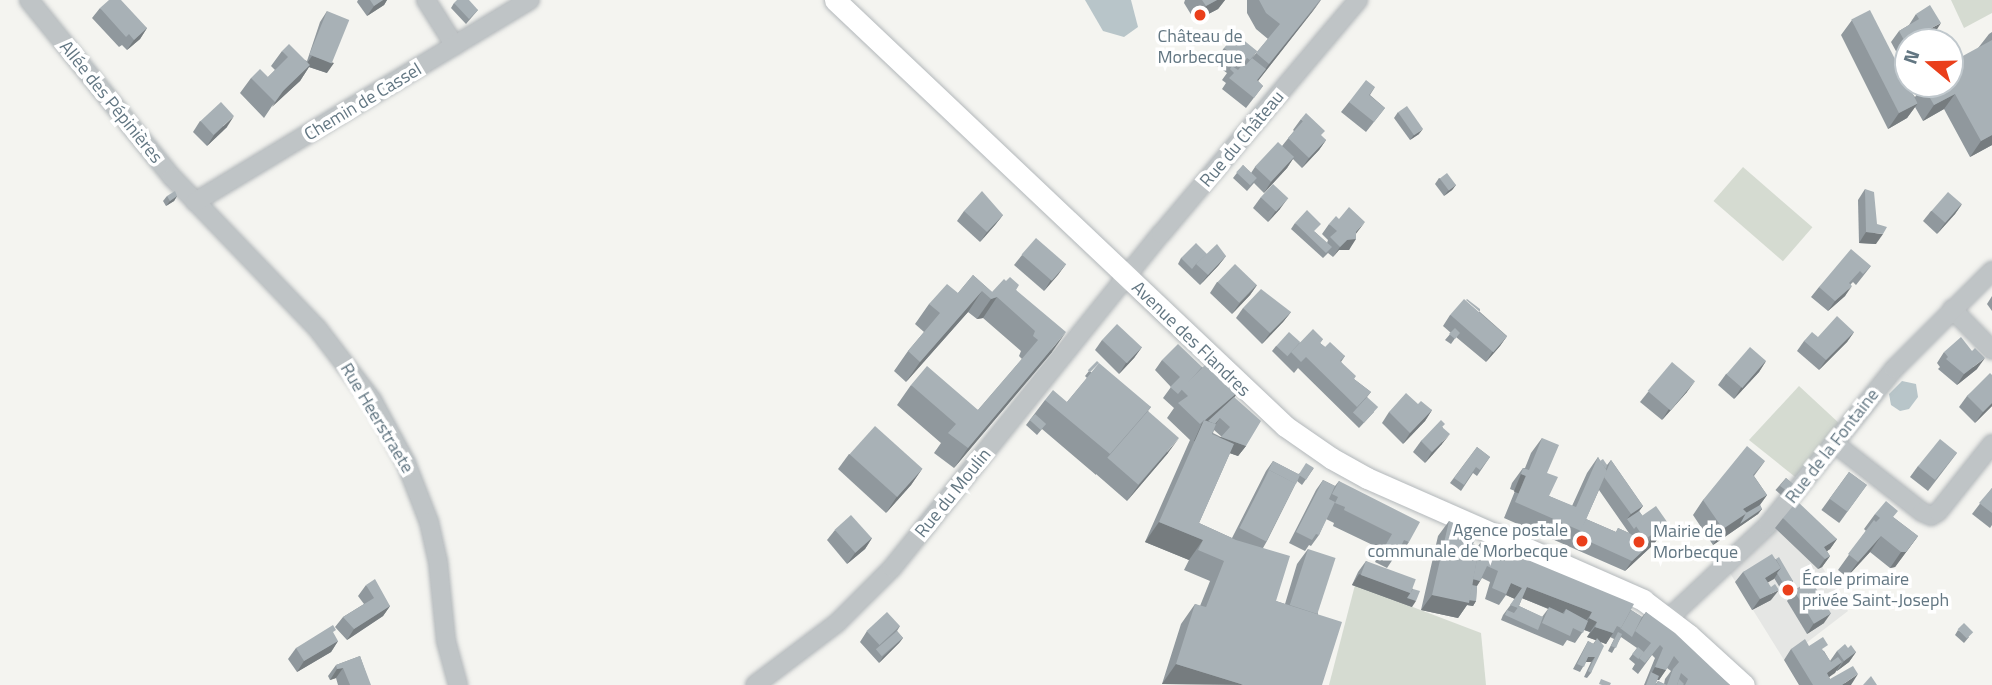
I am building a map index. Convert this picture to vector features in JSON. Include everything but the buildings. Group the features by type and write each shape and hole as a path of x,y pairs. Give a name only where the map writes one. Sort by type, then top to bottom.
{"main road":[{"name":"Avenue des Flandres","path":"835,0 1259,405 1331,458 1382,485 1612,585 1669,618 1744,685"}],"street":[{"name":"Allée des Pépinières","path":"29,0 195,202"},
{"path":"426,0 455,46"},
{"name":"Chemin de Cassel","path":"195,202 530,0"},
{"name":"Rue du Château","path":"1127,278 1357,0"},
{"name":"Rue Heerstraete","path":"195,202 339,354 372,400 399,449 419,491 433,535 446,641 458,685"},
{"name":"Rue de la Fontaine","path":"1669,618 1758,536 1888,377 1992,271"},
{"name":"Rue du Moulin","path":"755,685 837,623 892,568 1127,278"},
{"path":"1952,309 1992,350"},
{"path":"1834,443 1922,512 1931,516 1938,512 1992,444"}],"shaded area":[{"path":"1085,0 1131,0 1138,27 1124,37 1103,31"},
{"path":"1951,0 1992,0 1992,13 1964,28"},
{"path":"1743,167 1812,227 1783,261 1713,201"},
{"path":"1902,381 1916,384 1918,397 1909,409 1900,411 1891,405 1889,394"},
{"path":"1799,386 1840,424 1799,480 1749,440"},
{"name":"École primaire privée Saint-Joseph","path":"1789,512 1830,549 1817,558 1848,611 1784,660 1730,573 1764,542"},
{"path":"1355,585 1481,633 1486,685 1329,685"}],"place":[{"name":"Château de Morbecque","path":"1200,15"},
{"name":"Agence postale communale de Morbecque","path":"1582,541"},
{"name":"Mairie de Morbecque","path":"1639,542"},
{"name":"École primaire privée Saint-Joseph","path":"1788,590"}]}
